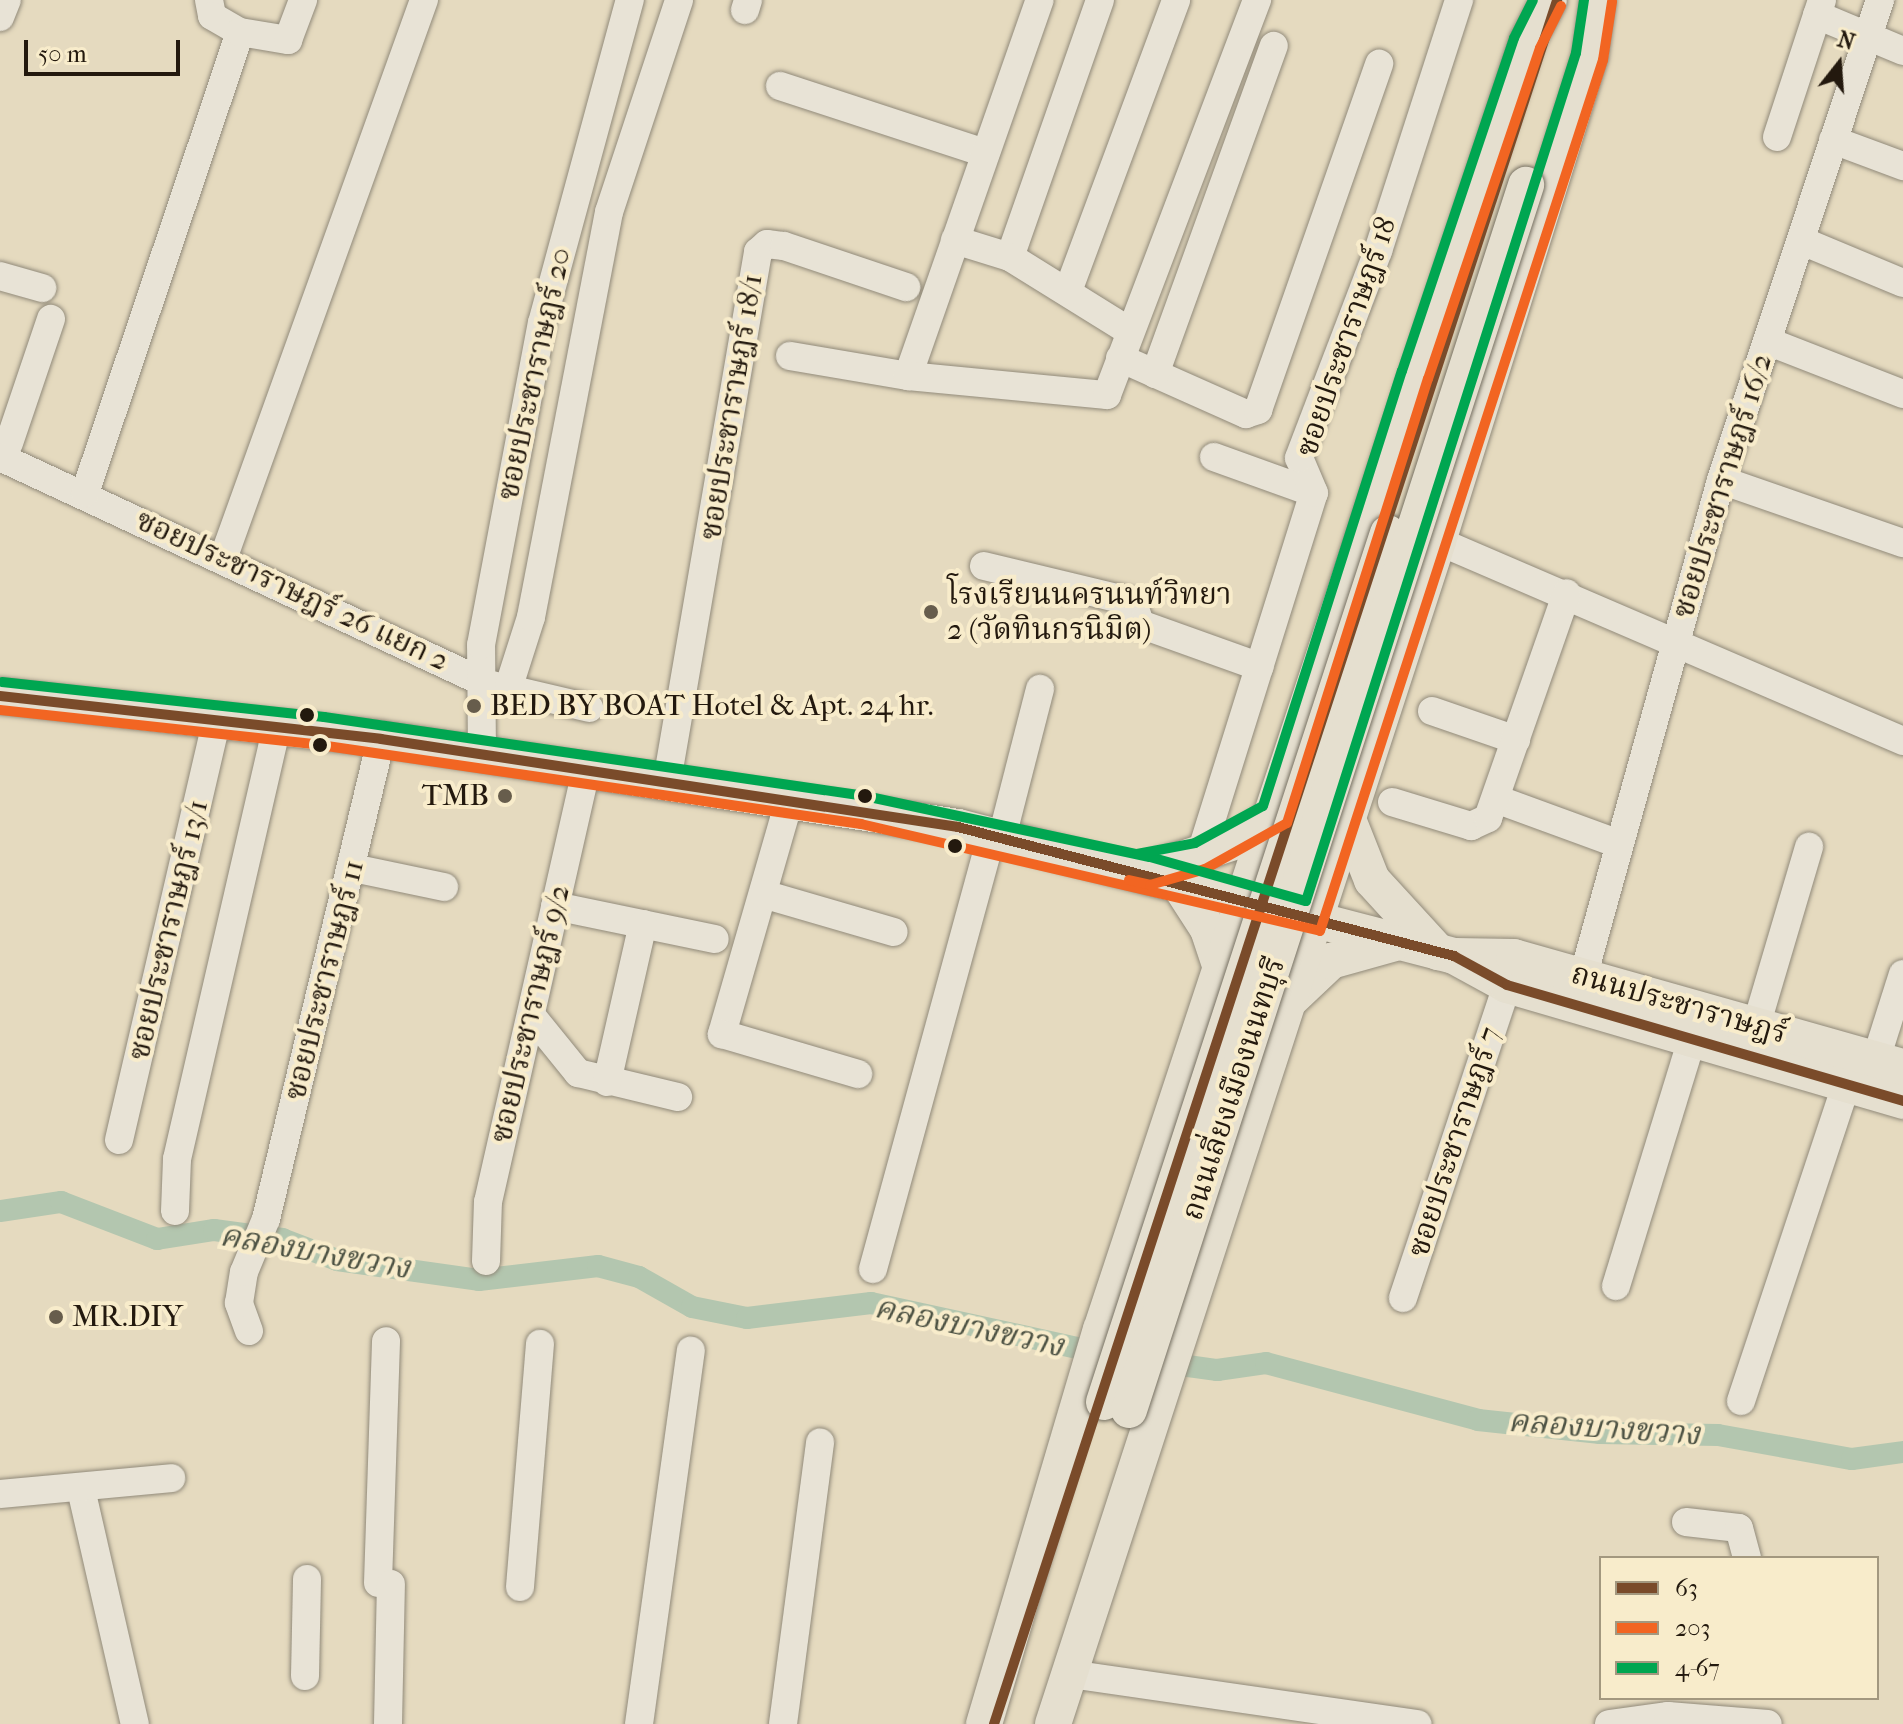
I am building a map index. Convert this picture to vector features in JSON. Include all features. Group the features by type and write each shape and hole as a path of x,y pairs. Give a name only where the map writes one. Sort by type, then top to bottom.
{"main road":[{"name":"ถนนเลี่ยงเมืองนนทบุรี","path":"1053,1724 1070,1674 1119,1395 1101,1330 1245,897 1275,816 1415,375 1527,42 1549,0"},
{"name":"ถนนเลี่ยงเมืองนนทบุรี","path":"994,1724 1119,1395 1515,182 1557,0"},
{"name":"ถนนเลี่ยงเมืองนนทบุรี","path":"1515,182 1596,0"},
{"name":"ถนนเลี่ยงเมืองนนทบุรี","path":"984,1724 1119,1395 1173,1342 1438,541 1590,56 1596,0"},
{"name":"ถนนประชาราษฎร์","path":"0,696 381,739 790,798 1174,868 1245,897 1446,954 1507,985 1903,1101"},
{"path":"1293,761 1299,784 1323,797 1345,795 1361,777"},
{"path":"1222,971 1208,929 1174,868 1275,816"},
{"path":"1347,817 1372,880 1446,954"},
{"path":"1207,1018 1229,996 1254,995 1282,1018 1331,961 1399,942"},
{"name":"ถนนประชาราษฎร์","path":"1446,954 1492,953 1889,1063"},
{"name":"ถนนเลี่ยงเมืองนนทบุรี","path":"1029,1724 1119,1395"}],"street":[{"path":"0,17 7,0"},
{"path":"209,0 212,16 240,32 288,40 303,0"},
{"path":"224,556 424,0"},
{"name":"ซอยประชาราษฎร์ 20","path":"482,753 498,685 481,645 542,323 630,0"},
{"path":"498,685 531,617 609,212 679,0"},
{"path":"908,376 1040,0"},
{"path":"1010,257 1100,0"},
{"path":"1068,291 1176,0"},
{"path":"790,356 908,376 1098,399 1110,390 1129,331 1257,0"},
{"name":"ซอยประชาราษฎร์ 18","path":"1174,868 1260,667 1314,493 1299,458 1378,251 1459,0"},
{"name":"ซอยประชาราษฎร์ 16/2","path":"1583,977 1721,480 1880,0"},
{"path":"1777,137 1820,8 1867,36 1903,51"},
{"path":"85,493 240,32"},
{"path":"1155,374 1274,46"},
{"path":"1120,358 1246,414 1258,410 1379,64"},
{"path":"780,86 985,153"},
{"path":"1833,140 1903,166"},
{"path":"955,240 1010,257 1129,331"},
{"path":"1802,241 1903,283"},
{"name":"ซอยประชาราษฎร์ 18/1","path":"667,781 758,252 767,244 784,246 906,287"},
{"path":"0,276 42,288"},
{"path":"0,440 9,443 51,319"},
{"path":"1767,341 1903,394"},
{"name":"ซอยประชาราษฎร์ 26 แยก 2","path":"0,457 224,556 498,685 589,708"},
{"path":"1214,457 1314,493"},
{"path":"1721,480 1903,543"},
{"path":"1438,541 1678,639 1903,741"},
{"path":"984,566 1133,602 1140,624 1260,667"},
{"path":"1392,802 1471,826 1488,818 1567,593"},
{"path":"873,1269 1040,689"},
{"path":"1432,711 1516,740"},
{"name":"ซอยประชาราษฎร์ 13/1","path":"119,1140 217,719"},
{"path":"175,1211 177,1159 277,726"},
{"name":"ซอยประชาราษฎร์ 11","path":"249,1331 239,1303 255,1245 266,1219 353,868 381,739"},
{"name":"ซอยประชาราษฎร์ 9/2","path":"486,1261 488,1202 586,769"},
{"path":"790,798 722,1034 858,1074"},
{"path":"1496,799 1619,844"},
{"path":"1756,1026 1809,847"},
{"path":"353,868 444,887"},
{"path":"763,894 894,932"},
{"path":"555,906 715,939"},
{"path":"607,1082 643,924"},
{"path":"1889,1063 1903,974"},
{"name":"ซอยประชาราษฎร์ 7","path":"1403,1298 1507,985"},
{"path":"531,1015 578,1073 678,1097"},
{"path":"1616,1286 1692,1039"},
{"path":"1741,1401 1846,1085"},
{"path":"386,1341 388,1724"},
{"path":"520,1587 540,1344"},
{"path":"639,1724 691,1351"},
{"path":"783,1724 820,1442"},
{"path":"0,1494 81,1489 171,1478"},
{"path":"81,1489 135,1724"},
{"path":"1686,1522 1739,1528 1746,1556"},
{"path":"305,1676 307,1579"},
{"path":"1070,1674 1417,1724"},
{"path":"1609,1724 1719,1708 1768,1724"}],"waterway":[{"name":"คลองบางขวาง","path":"0,1211 61,1202 157,1239 214,1230 282,1239 337,1260 479,1280 598,1266 639,1277 692,1307 747,1318 871,1303 1105,1354"},
{"name":"คลองบางขวาง","path":"1159,1362 1217,1370 1266,1363 1478,1420 1600,1433 1718,1435 1852,1459 1903,1452"}],"transit line":[{"name":"4-67","path":"1137,854 1195,843 1263,806 1402,371 1514,38 1533,0"},
{"name":"63","path":"994,1724 1557,0"},
{"name":"4-67","path":"2,682 324,717 865,796 1150,857 1306,901 1576,53 1584,0"},
{"name":"203","path":"0,710 320,745 861,824 1320,931 1603,60 1612,2"},
{"name":"203","path":"1129,880 1150,885 1205,869 1287,823 1428,379 1540,48 1561,6"},
{"name":"63","path":"0,696 381,739 958,827 1454,956 1507,985 1903,1101"}],"place":[{"name":"โรงเรียนนครนนท์วิทยา 2 (วัดทินกรนิมิต)","path":"931,612"},
{"name":"BED BY BOAT Hotel & Apt. 24 hr.","path":"474,706"},
{"name":"TMB","path":"505,796"},
{"name":"MR.DIY","path":"56,1317"}]}
